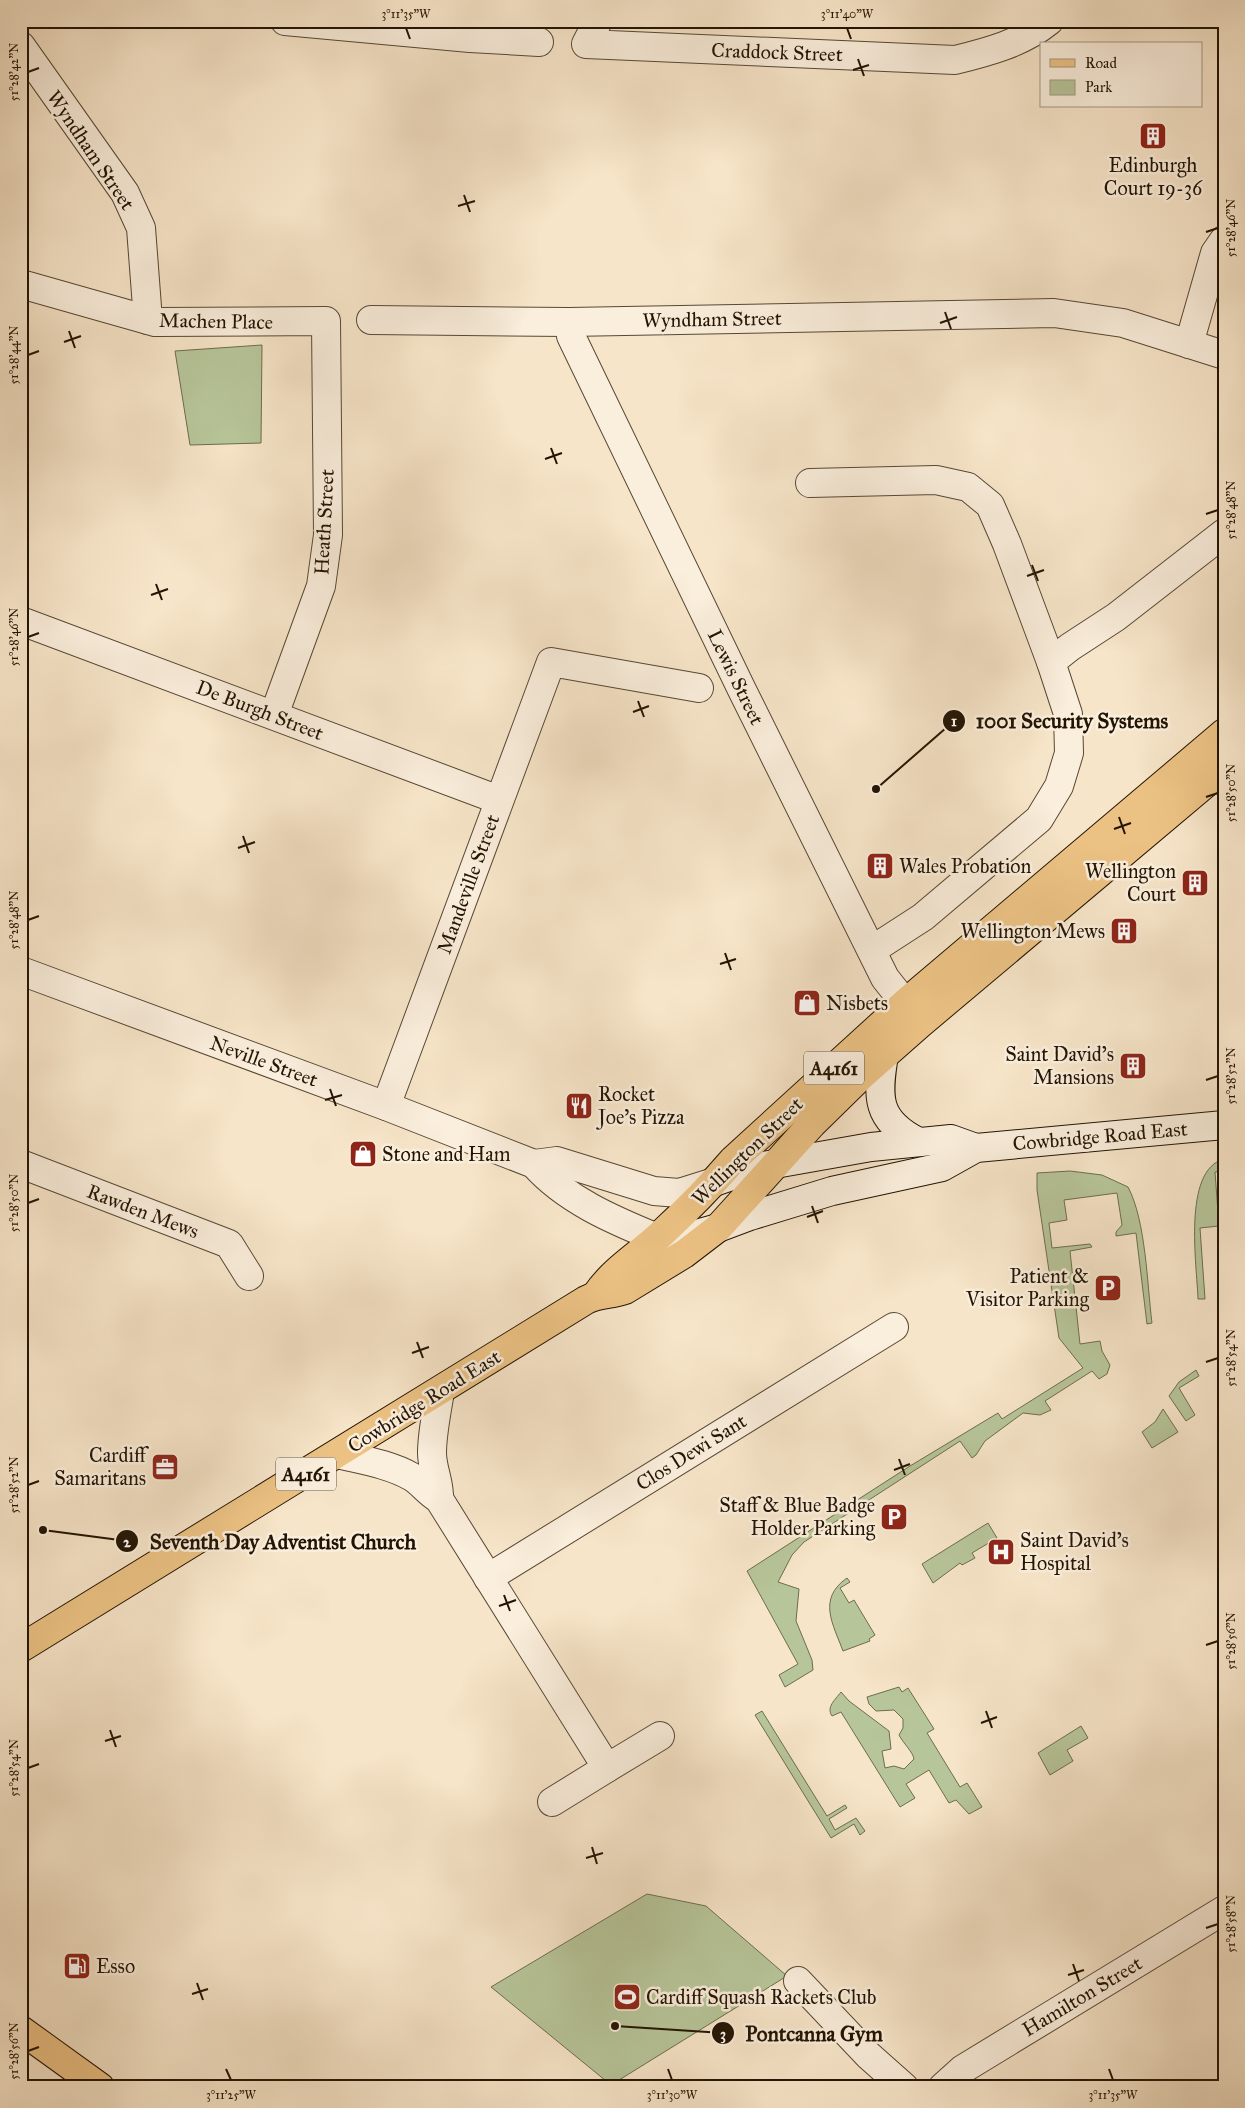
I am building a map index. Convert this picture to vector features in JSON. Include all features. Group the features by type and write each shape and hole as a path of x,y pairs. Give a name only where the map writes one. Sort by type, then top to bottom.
{"main road":[{"name":"Wellington Street","path":"718,1228 778,1164 812,1124 884,1055 913,1013 1224,733"},
{"name":"Wellington Street","path":"657,1238 714,1182 733,1160 913,1013 1224,768"},
{"name":"Cowbridge Road East","path":"596,1294 615,1294 625,1290 684,1254 718,1228"},
{"name":"Cowbridge Road East","path":"21,1648 596,1294 606,1281 657,1238"},
{"path":"21,2030 100,2087"}],"street":[{"path":"285,21 470,30 539,42"},
{"name":"Craddock Street","path":"592,33 955,60 988,53 1037,31 1049,21"},
{"name":"Wyndham Street","path":"21,46 125,193 141,228 148,320"},
{"path":"1189,344 1215,253 1224,240"},
{"name":"Machen Place","path":"21,284 148,320 187,323 326,321"},
{"name":"Wyndham Street","path":"371,320 569,322 1054,313 1123,323 1224,355"},
{"name":"Heath Street","path":"274,715 321,586 326,552 328,535 326,321"},
{"name":"Lewis Street","path":"569,322 571,336 742,690 885,978 913,1013"},
{"path":"810,483 936,480 968,487 990,505 1052,662 1068,714 1069,753 1058,786 1039,819 923,917 872,950"},
{"path":"1052,662 1070,647 1116,617 1224,533"},
{"name":"De Burgh Street","path":"21,621 499,800"},
{"name":"Mandeville Street","path":"386,1106 551,662 699,688"},
{"name":"Neville Street","path":"21,971 386,1106 534,1164 550,1183 602,1214 657,1238"},
{"path":"884,1055 879,1093 884,1111 893,1127 917,1142"},
{"name":"Cowbridge Road East","path":"714,1182 739,1172 778,1164 917,1142 951,1140 976,1148 1224,1125"},
{"name":"Cowbridge Road East","path":"657,1238 682,1238 832,1190 942,1167 976,1148"},
{"name":"Neville Street","path":"534,1164 557,1161 654,1191 679,1193 714,1182"},
{"name":"Rawden Mews","path":"21,1164 229,1244 249,1276"},
{"name":"Clos Dewi Sant","path":"488,1578 894,1327"},
{"path":"439,1499 440,1485 433,1464 432,1451 440,1391"},
{"path":"337,1454 399,1470 417,1480 426,1492 439,1499 607,1768"},
{"path":"552,1802 660,1736"},
{"name":"Hamilton Street","path":"943,2087 963,2069 1224,1910"},
{"path":"798,1981 873,2060 904,2087"}],"green space":[{"path":"262,345 261,443 190,445 175,351"},
{"path":"1224,1159 1224,1171 1215,1172 1219,1226 1200,1228 1205,1299 1198,1299 1195,1243 1197,1199 1202,1181 1211,1167"},
{"path":"1070,1171 1102,1175 1128,1187 1139,1217 1152,1323 1147,1324 1136,1233 1116,1236 1116,1232 1122,1225 1117,1193 1064,1200 1067,1220 1049,1223 1052,1248 1090,1244 1092,1247 1070,1251 1080,1344 1100,1341 1102,1351 1110,1365 1107,1374 1099,1379 1092,1371 1045,1401 1051,1410 1040,1415 1023,1413 985,1441 972,1458 960,1441 804,1542 792,1555 778,1582 799,1589 796,1621 812,1660 813,1670 785,1687 779,1675 798,1664 747,1571 910,1466 998,1413 1002,1419 1083,1368 1059,1338 1037,1190 1037,1173"},
{"path":"1196,1370 1199,1376 1179,1388 1195,1415 1186,1421 1169,1396 1179,1382"},
{"path":"1163,1409 1178,1432 1152,1448 1142,1432 1155,1422"},
{"path":"988,1523 997,1538 972,1553 975,1558 962,1565 960,1563 933,1583 922,1564"},
{"path":"847,1578 850,1582 840,1588 849,1603 854,1600 875,1635 869,1639 870,1641 843,1651 832,1622 830,1603 832,1594"},
{"path":"899,1687 902,1692 908,1688 934,1729 927,1733 960,1787 967,1783 982,1807 969,1814 956,1800 949,1803 929,1770 906,1784 915,1798 900,1807 841,1712 832,1716 830,1713 832,1704 841,1692 849,1701 889,1731 891,1749 882,1751 885,1768 894,1766 904,1769 914,1759 899,1735 903,1728 903,1719 894,1710 876,1711 869,1704 867,1697"},
{"path":"762,1711 827,1816 845,1805 847,1808 829,1819 835,1830 856,1818 865,1831 860,1835 854,1824 831,1838 755,1715"},
{"path":"1081,1726 1088,1738 1067,1750 1073,1761 1050,1775 1038,1753"},
{"name":"Cardiff Squash Rackets Club","path":"647,1894 706,1906 787,1976 611,2085 491,1987"}],"place":[{"name":"Edinburgh Court 19-36","path":"1153,136"},
{"name":"1001 Security Systems","path":"876,789"},
{"name":"Wales Probation","path":"880,866"},
{"name":"Wellington Court","path":"1195,883"},
{"name":"Wellington Mews","path":"1124,931"},
{"name":"Nisbets","path":"807,1003"},
{"name":"Saint David's Mansions","path":"1133,1066"},
{"name":"Rocket Joe's Pizza","path":"579,1106"},
{"name":"Stone and Ham","path":"363,1154"},
{"name":"Patient & Visitor Parking","path":"1108,1288"},
{"name":"Cardiff Samaritans","path":"165,1467"},
{"name":"Staff & Blue Badge Holder Parking","path":"894,1517"},
{"name":"Seventh Day Adventist Church","path":"43,1530"},
{"name":"Saint David's Hospital","path":"1001,1552"},
{"name":"Esso","path":"77,1966"},
{"name":"Cardiff Squash Rackets Club","path":"627,1997"},
{"name":"Pontcanna Gym","path":"615,2026"}]}
